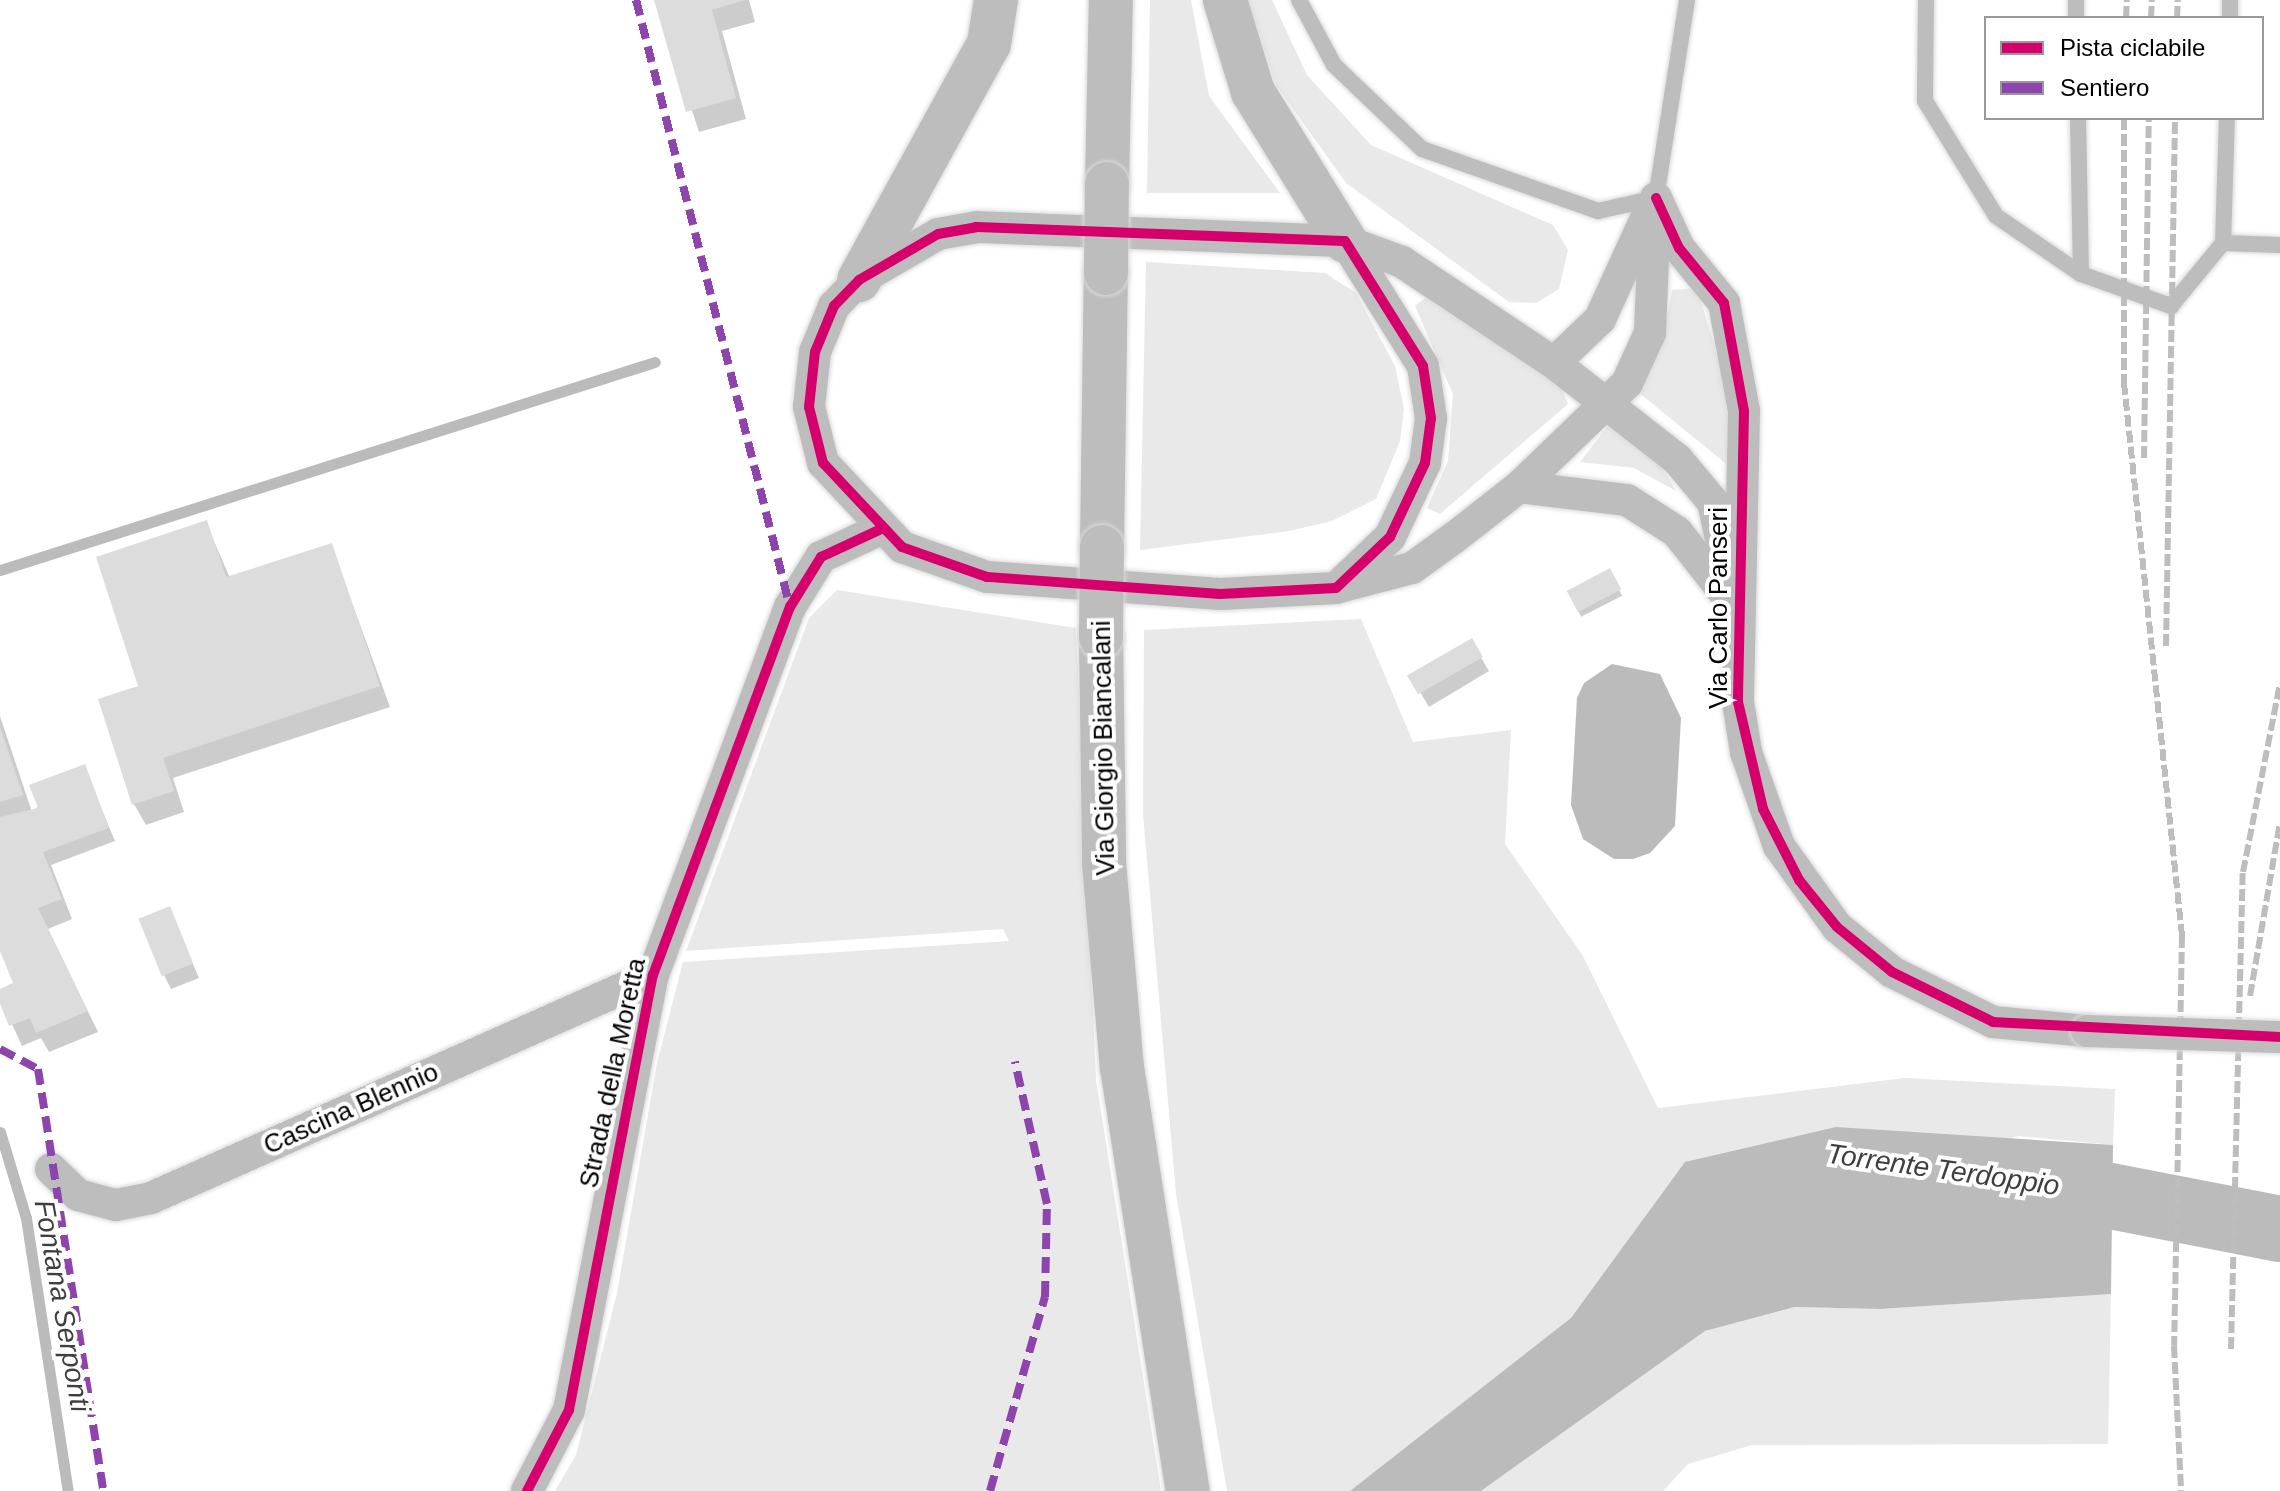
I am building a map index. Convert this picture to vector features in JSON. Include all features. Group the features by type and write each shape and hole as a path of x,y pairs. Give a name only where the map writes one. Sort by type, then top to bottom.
{"main road":[{"path":"859,280 989,44 996,0"},
{"name":"Via Giorgio Biancalani","path":"1111,0 1101,637 1104,863 1141,1219 1188,1491"},
{"path":"1225,0 1253,92 1345,241"}],"street":[{"name":"Via Carlo Panseri","path":"1656,198 1727,319 1744,411 1737,613 1738,702 1763,809 1799,880 1837,927 1955,1009 1993,1022 2087,1031 2280,1037"},
{"path":"1336,588 1412,568 1519,487 1627,383 1650,333 1656,198"},
{"path":"1554,363 1600,319 1656,198"},
{"name":"Via Carlo Panseri","path":"1336,588 1220,594 987,577 902,547 881,529 823,463 809,407 815,352 834,306 859,280 938,234 976,227 1345,241 1402,262 1554,363 1608,402 1677,459 1713,502 1737,613"},
{"path":"1336,588 1390,537 1425,463 1431,418 1423,366 1345,241"},
{"name":"Via Carlo Panseri","path":"1519,487 1627,500 1706,560 1737,613"},
{"name":"Strada della Moretta","path":"527,1491 569,1410 653,975 790,607 821,557 881,529"},
{"name":"Cascina Blennio","path":"51,1169 78,1195 116,1205 151,1198 653,975"}],"lane":[{"path":"1299,0 1334,65 1422,149 1598,211 1656,198 1687,0"},
{"path":"1926,0 1925,101 1996,216 2081,274 2171,306 2223,243 2227,120"},
{"path":"2078,120 2081,274"},
{"path":"2223,243 2280,245"}],"shaded area":[{"path":"1150,0 1191,0 1209,96 1280,193 1147,193"},
{"path":"1248,0 1272,0 1307,75 1371,145 1553,225 1568,250 1559,289 1536,303 1509,302 1346,183 1276,85"},
{"path":"1146,262 1325,273 1356,293 1395,366 1404,409 1400,441 1376,499 1332,521 1289,531 1140,550"},
{"path":"1697,288 1727,387 1729,466 1638,392 1661,349 1672,290"},
{"path":"1425,298 1561,386 1568,404 1440,514 1427,508 1448,461 1453,394 1415,306"},
{"path":"1610,423 1660,463 1676,491 1634,468 1580,462"},
{"path":"837,590 1076,628 1096,1080 1161,1491 555,1491 576,1455 617,1293 657,1063 683,962 1009,941 1003,929 686,951 809,618"},
{"path":"1361,619 1413,742 1511,730 1505,844 1583,956 1658,1108 1905,1078 2115,1089 2113,1145 2019,1136 1625,1250 1571,1318 1500,1380 1350,1491 1227,1491 1176,1194 1143,814 1144,630"},
{"path":"2111,1294 2108,1444 1752,1445 1688,1464 1663,1491 1481,1491 1705,1331 1796,1307 1880,1309"}],"water":[{"path":"1612,664 1660,674 1681,718 1675,826 1650,853 1633,859 1614,859 1583,839 1571,805 1577,698 1584,683"},
{"path":"1836,1127 2113,1145 2111,1294 1880,1309 1795,1307 1705,1331 1481,1491 1350,1491 1571,1318 1685,1162"}],"building":[{"path":"654,0 745,0 712,10 736,98 686,112"},
{"path":"207,520 226,577 332,543 380,686 163,758 174,791 132,805 98,699 138,686 96,557"},
{"path":"1610,568 1621,589 1578,612 1567,591"},
{"path":"1472,638 1483,657 1418,695 1407,676"},
{"path":"0,727 23,795 0,802"},
{"path":"85,764 109,828 43,852 62,899 38,908 88,1011 36,1033 30,1018 9,1026 0,1004 0,989 13,983 0,951 0,817 38,808 29,785"},
{"path":"170,906 193,963 162,976 138,919"}],"waterway":[{"path":"0,570 655,362"},
{"name":"Fontana Serponti","path":"0,1132 26,1218 68,1491"},
{"name":"Torrente Terdoppio","path":"2023,1179 2280,1229"}],"railway":[{"path":"2126,16 2127,0"},
{"path":"2151,16 2152,0"},
{"path":"2177,16 2178,0"},
{"path":"2124,120 2124,383 2182,936 2174,1346 2181,1491"},
{"path":"2144,458 2149,120"},
{"path":"2166,646 2175,120"},
{"path":"2231,1349 2243,872 2280,684"},
{"path":"2250,996 2280,823"}],"marked path":[{"path":"636,0 790,607"},
{"path":"0,1049 38,1069 103,1491"},
{"path":"990,1491 1045,1297 1047,1204 1015,1062"}],"cycle path":[{"path":"1656,198 1679,248 1724,303 1744,411 1738,702 1763,809 1799,880 1837,927 1892,972 1993,1022 2280,1037"},
{"path":"976,227 1345,241 1423,366 1431,418 1425,463 1390,537 1336,588 1220,594 987,577 902,547 823,463 809,407 815,352 834,306 859,280 938,234 976,227"},
{"path":"527,1491 569,1410 653,975 790,607 821,557 881,529"}]}
